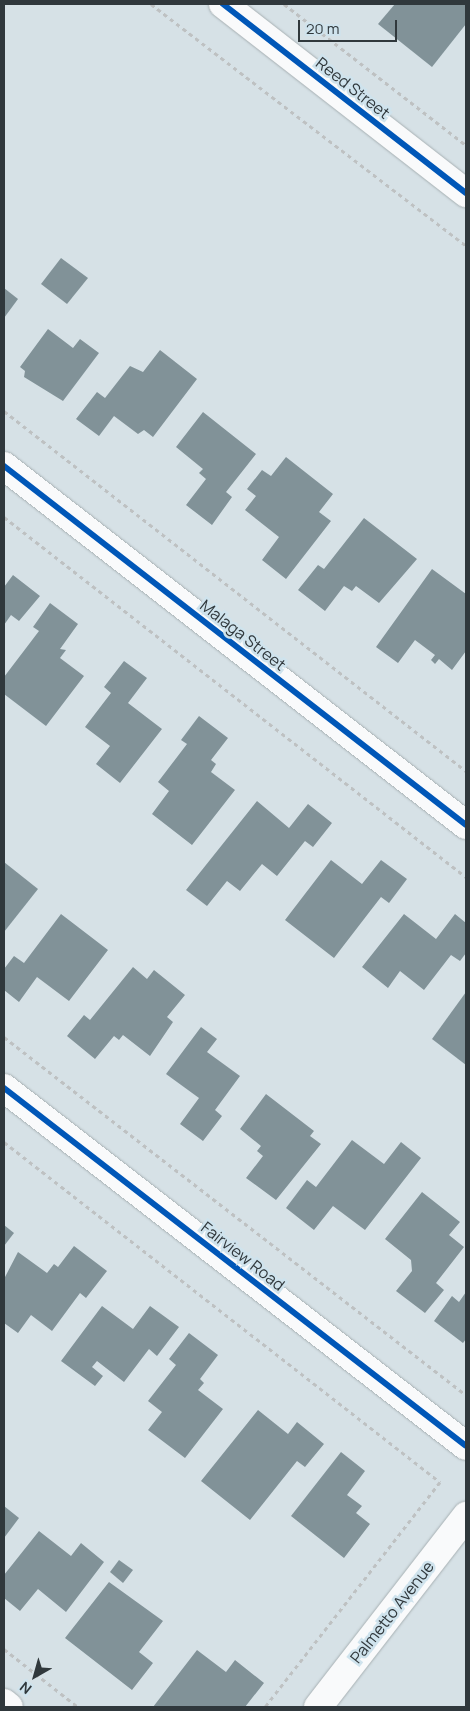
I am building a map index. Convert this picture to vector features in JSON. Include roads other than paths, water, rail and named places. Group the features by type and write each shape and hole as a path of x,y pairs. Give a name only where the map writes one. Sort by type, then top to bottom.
{"street":[{"name":"Reed Street","path":"223,4 466,193"},
{"name":"Malaga Street","path":"4,466 466,825"},
{"name":"Fairview Road","path":"4,1088 466,1446"},
{"name":"Palmetto Avenue","path":"318,1707 466,1516"},
{"path":"4,1703 10,1707"}]}
